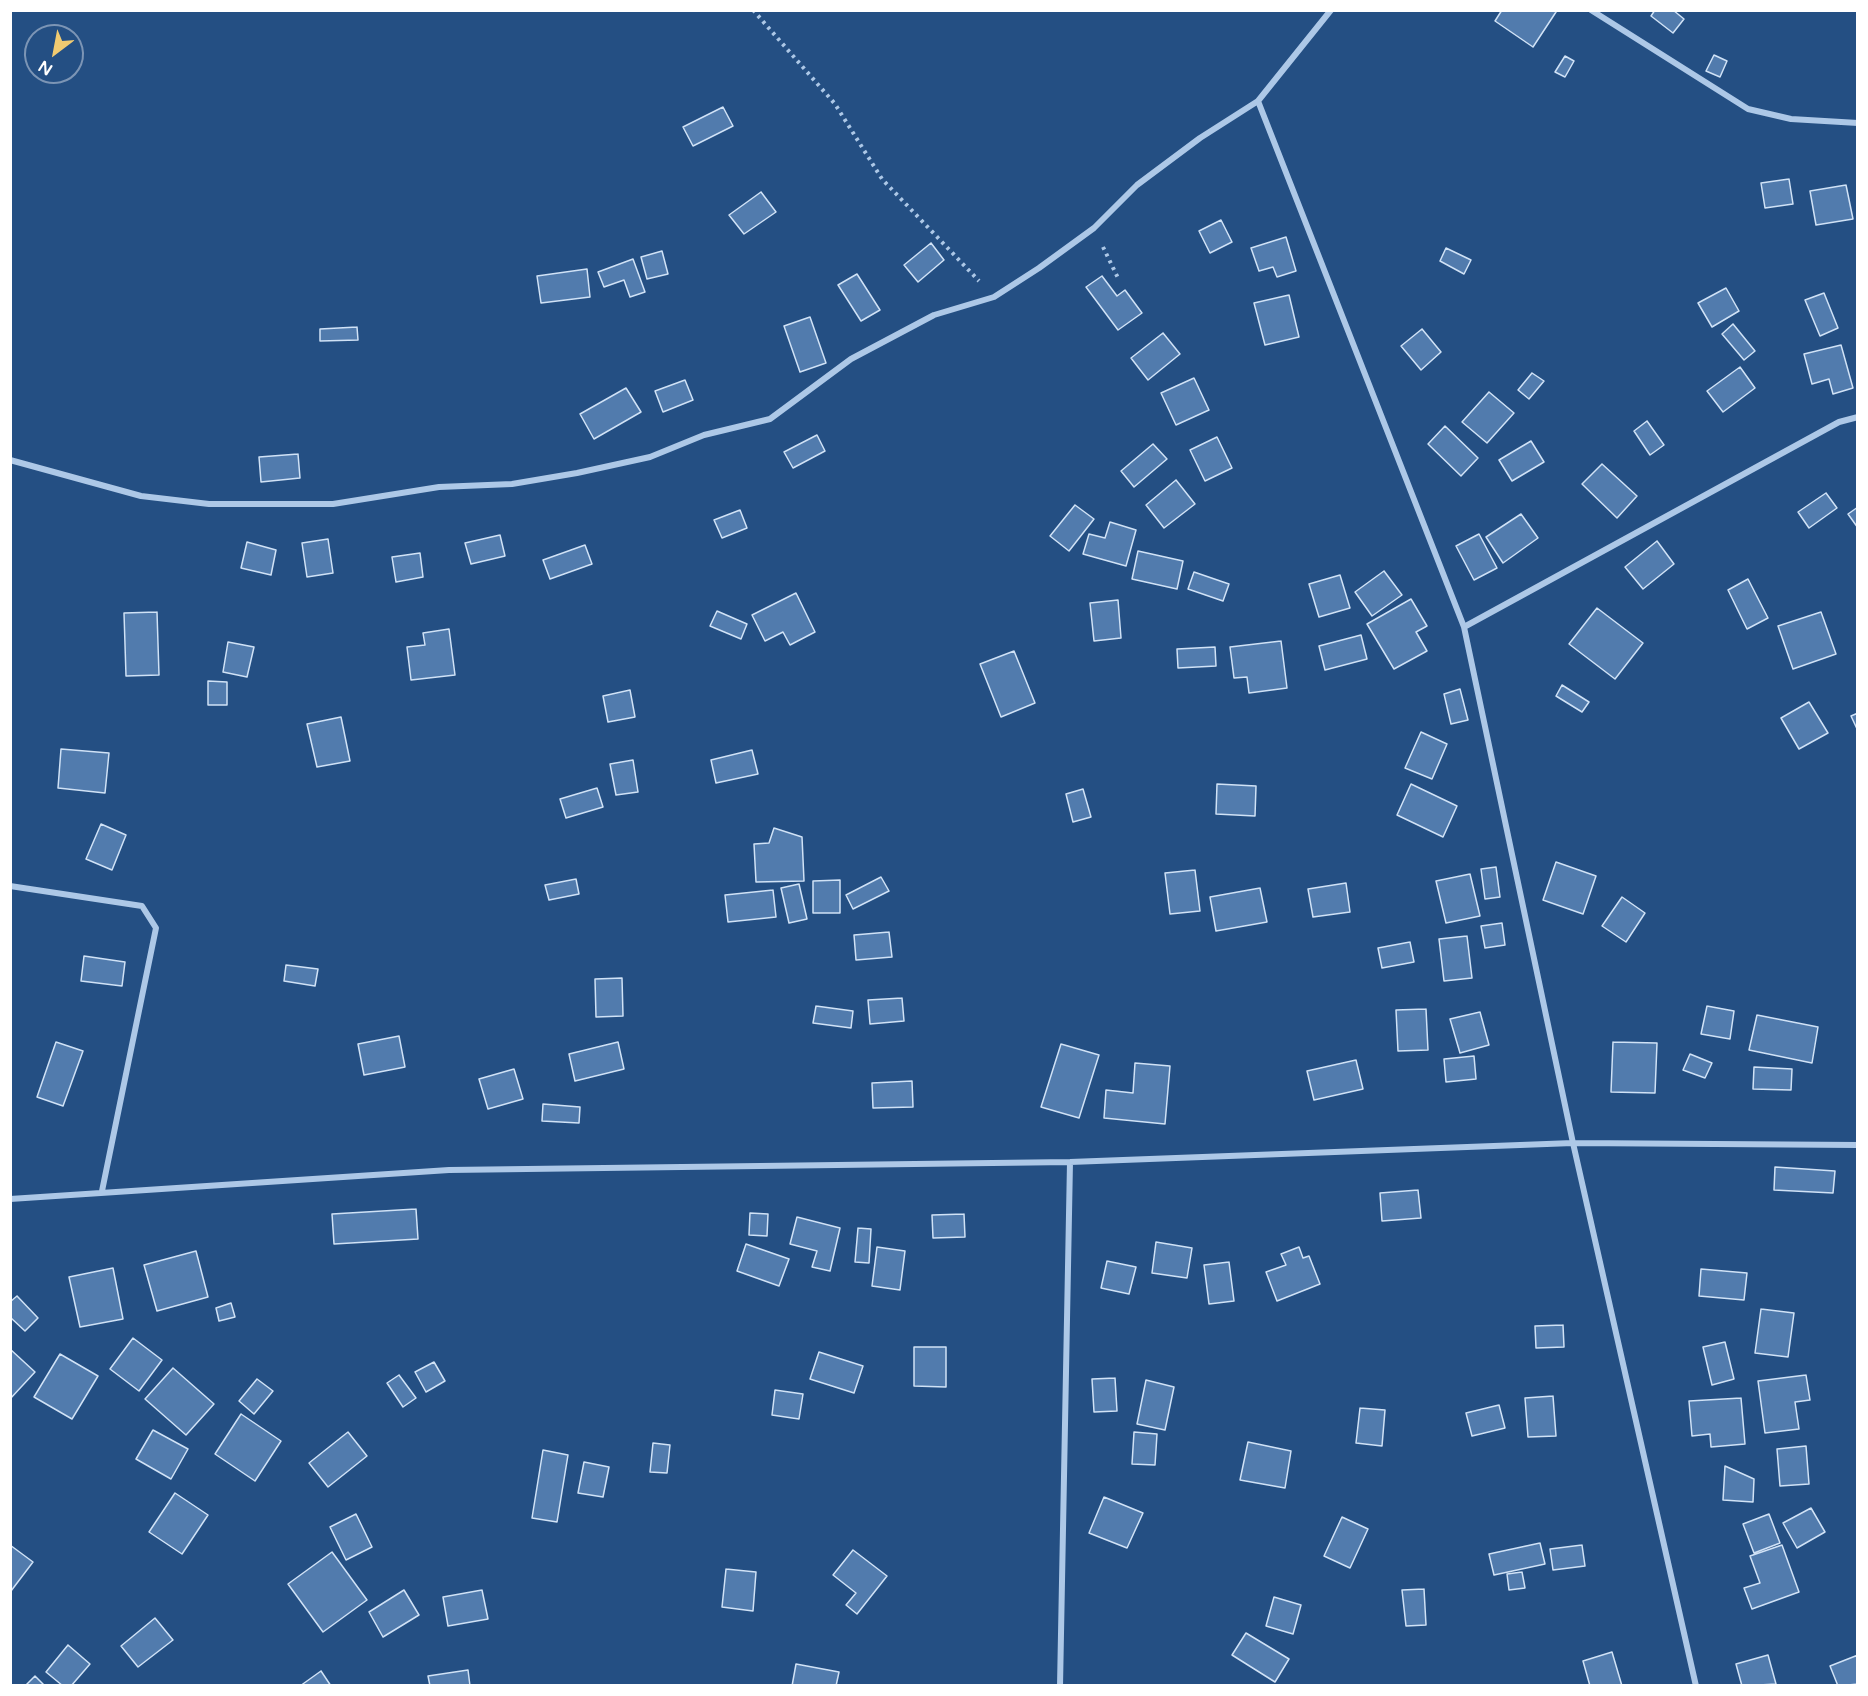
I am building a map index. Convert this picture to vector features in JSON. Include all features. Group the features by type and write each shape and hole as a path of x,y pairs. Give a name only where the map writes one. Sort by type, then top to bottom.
{"street":[{"path":"10,460 141,496 209,504 333,504 439,487 512,484 650,457 704,435 770,419 851,359 934,315 994,297 1094,228 1137,185 1200,138 1258,100 1331,10"},
{"path":"1591,10 1748,109 1791,119 1857,123"},
{"path":"1258,100 1464,627 1573,1143 1696,1686"},
{"path":"1464,627 1839,422 1857,417"},
{"path":"10,886 142,906 156,928 102,1191"},
{"path":"10,1198 449,1170 1070,1162 1573,1143 1857,1145"},
{"path":"1060,1686 1070,1162"}],"path":[{"path":"753,10 835,104 882,179 994,297"},
{"path":"1094,228 1118,278"}],"building":[{"path":"1502,10 1554,10 1556,12 1533,47 1495,21"},
{"path":"1655,10 1673,10 1684,19 1673,33 1651,16"},
{"path":"1714,55 1727,61 1720,77 1706,71"},
{"path":"1565,56 1574,61 1565,77 1555,72"},
{"path":"723,107 733,126 693,146 683,127"},
{"path":"1789,179 1793,204 1765,208 1761,183"},
{"path":"1846,185 1853,219 1816,225 1810,191"},
{"path":"761,192 776,212 744,234 729,215"},
{"path":"1221,220 1232,242 1210,253 1199,231"},
{"path":"1286,237 1296,271 1277,277 1273,267 1259,271 1251,248"},
{"path":"931,243 944,260 918,282 904,265"},
{"path":"1446,248 1471,260 1464,274 1440,261"},
{"path":"662,251 668,274 647,279 641,257"},
{"path":"633,259 645,292 630,297 624,280 604,287 598,272"},
{"path":"587,269 590,297 541,303 537,276"},
{"path":"857,274 880,310 861,321 838,285"},
{"path":"1102,276 1117,296 1125,290 1142,313 1118,330 1086,287"},
{"path":"1726,288 1739,311 1712,327 1698,303"},
{"path":"1824,293 1838,328 1820,336 1805,300"},
{"path":"1289,295 1299,337 1265,345 1254,303"},
{"path":"810,317 826,363 800,372 784,326"},
{"path":"1733,324 1755,351 1744,360 1722,334"},
{"path":"357,327 358,340 320,341 320,329"},
{"path":"1422,329 1441,352 1421,370 1401,346"},
{"path":"1163,333 1180,354 1148,380 1131,358"},
{"path":"1841,345 1853,388 1833,394 1829,379 1812,384 1804,354"},
{"path":"1740,367 1755,388 1723,412 1707,391"},
{"path":"1532,373 1544,381 1529,399 1518,390"},
{"path":"1194,378 1209,410 1176,425 1161,393"},
{"path":"685,380 693,400 663,412 655,391"},
{"path":"626,388 641,412 594,439 580,414"},
{"path":"1489,392 1514,413 1487,443 1462,422"},
{"path":"1647,421 1664,445 1650,455 1634,431"},
{"path":"1445,426 1478,458 1461,476 1428,444"},
{"path":"817,435 825,451 793,468 784,452"},
{"path":"1217,437 1232,468 1205,481 1190,450"},
{"path":"1531,441 1544,462 1512,481 1499,460"},
{"path":"1153,444 1167,459 1134,487 1121,471"},
{"path":"298,454 300,478 261,482 259,457"},
{"path":"1602,464 1637,496 1617,518 1582,484"},
{"path":"1176,480 1195,504 1164,528 1146,505"},
{"path":"1826,493 1837,508 1809,528 1798,512"},
{"path":"1075,505 1094,519 1069,551 1050,536"},
{"path":"1858,507 1858,528 1848,514"},
{"path":"740,510 747,528 722,538 714,520"},
{"path":"1521,514 1538,538 1503,563 1486,537"},
{"path":"1110,522 1136,530 1126,566 1083,554 1089,534 1105,538"},
{"path":"1479,534 1497,568 1474,580 1456,546"},
{"path":"500,535 505,556 471,564 465,543"},
{"path":"328,539 333,573 307,577 302,543"},
{"path":"1657,541 1674,564 1643,589 1625,567"},
{"path":"247,542 276,550 271,575 241,568"},
{"path":"585,545 592,564 550,579 543,560"},
{"path":"1138,551 1183,561 1177,589 1132,579"},
{"path":"420,553 423,577 396,582 392,557"},
{"path":"1384,571 1402,595 1372,616 1355,592"},
{"path":"1194,572 1229,584 1223,601 1188,589"},
{"path":"1340,575 1350,608 1319,617 1309,584"},
{"path":"1748,579 1768,618 1747,629 1728,590"},
{"path":"796,593 815,632 790,645 783,632 765,641 752,615"},
{"path":"1411,599 1427,626 1416,632 1427,651 1394,669 1367,624"},
{"path":"1118,600 1121,638 1094,641 1090,603"},
{"path":"1597,608 1643,643 1615,679 1569,644"},
{"path":"717,611 747,624 741,639 710,626"},
{"path":"157,612 159,675 126,676 124,613"},
{"path":"1821,612 1836,654 1793,669 1778,626"},
{"path":"449,629 455,675 411,680 407,647 425,645 423,633"},
{"path":"1361,635 1367,659 1325,670 1319,646"},
{"path":"1281,641 1287,688 1249,693 1247,677 1234,678 1230,647"},
{"path":"228,642 254,647 247,677 223,672"},
{"path":"1215,647 1216,666 1178,668 1177,649"},
{"path":"1014,651 1035,703 1001,717 980,664"},
{"path":"208,681 227,682 227,705 208,705"},
{"path":"1562,685 1589,702 1582,712 1556,696"},
{"path":"1460,689 1468,720 1451,724 1444,694"},
{"path":"630,690 635,717 608,722 603,696"},
{"path":"1809,702 1828,733 1799,749 1781,718"},
{"path":"1858,713 1858,731 1851,716"},
{"path":"341,717 350,761 317,767 307,724"},
{"path":"1421,732 1447,744 1432,779 1405,768"},
{"path":"61,749 109,753 105,793 58,788"},
{"path":"752,750 758,774 716,783 711,760"},
{"path":"633,760 638,792 616,795 610,764"},
{"path":"1217,784 1256,786 1255,816 1216,814"},
{"path":"1411,784 1457,806 1443,837 1397,815"},
{"path":"597,788 603,807 566,818 560,799"},
{"path":"1083,789 1091,817 1073,822 1066,794"},
{"path":"101,824 126,835 112,870 86,859"},
{"path":"774,828 802,837 804,881 756,882 754,844 769,843"},
{"path":"1556,862 1596,876 1583,914 1543,900"},
{"path":"1496,867 1500,897 1485,899 1481,869"},
{"path":"1195,870 1200,911 1170,914 1165,873"},
{"path":"1470,874 1480,916 1446,923 1436,881"},
{"path":"881,877 889,891 853,909 846,895"},
{"path":"576,879 579,894 549,900 545,885"},
{"path":"840,880 840,913 813,913 813,881"},
{"path":"1346,883 1350,912 1313,917 1308,889"},
{"path":"799,884 807,919 789,923 781,888"},
{"path":"1260,888 1267,922 1216,931 1210,897"},
{"path":"773,890 776,917 728,922 725,895"},
{"path":"1622,897 1645,913 1626,942 1602,926"},
{"path":"1502,923 1505,945 1485,948 1481,926"},
{"path":"889,932 892,957 856,960 854,935"},
{"path":"1467,936 1472,978 1444,981 1439,939"},
{"path":"1410,942 1414,962 1382,968 1378,948"},
{"path":"84,956 125,962 122,986 81,981"},
{"path":"286,965 318,969 315,986 284,981"},
{"path":"622,978 623,1016 596,1017 595,979"},
{"path":"902,998 904,1021 870,1024 868,1000"},
{"path":"816,1006 853,1011 851,1028 813,1023"},
{"path":"1707,1006 1734,1011 1730,1039 1701,1034"},
{"path":"1426,1009 1428,1050 1398,1051 1396,1010"},
{"path":"1480,1012 1489,1045 1460,1053 1450,1019"},
{"path":"1757,1015 1818,1027 1812,1063 1749,1050"},
{"path":"399,1036 405,1067 364,1075 358,1044"},
{"path":"56,1042 83,1051 63,1106 37,1097"},
{"path":"618,1042 624,1069 575,1081 569,1054"},
{"path":"1613,1042 1657,1043 1655,1093 1611,1092"},
{"path":"1061,1044 1099,1055 1079,1118 1041,1107"},
{"path":"1690,1054 1712,1063 1705,1078 1683,1070"},
{"path":"1474,1056 1476,1079 1446,1082 1444,1059"},
{"path":"1356,1060 1363,1089 1314,1100 1307,1071"},
{"path":"1135,1063 1170,1066 1165,1124 1104,1118 1106,1090 1133,1093"},
{"path":"1754,1067 1792,1069 1791,1090 1753,1089"},
{"path":"514,1069 523,1099 488,1109 479,1079"},
{"path":"912,1081 913,1107 873,1108 872,1083"},
{"path":"543,1104 580,1107 579,1123 542,1121"},
{"path":"1775,1167 1835,1171 1833,1193 1774,1190"},
{"path":"1418,1190 1421,1218 1382,1221 1380,1193"},
{"path":"416,1209 418,1239 334,1244 332,1214"},
{"path":"750,1213 768,1214 767,1236 749,1235"},
{"path":"964,1214 965,1237 933,1238 932,1215"},
{"path":"797,1217 840,1228 830,1271 812,1267 817,1251 790,1244"},
{"path":"858,1228 871,1229 869,1263 855,1262"},
{"path":"1156,1242 1192,1248 1187,1278 1152,1273"},
{"path":"746,1244 789,1259 779,1286 737,1271"},
{"path":"877,1247 905,1251 900,1290 872,1286"},
{"path":"1299,1247 1303,1258 1309,1256 1320,1284 1277,1301 1266,1272 1286,1265 1281,1254"},
{"path":"196,1251 208,1297 157,1311 144,1265"},
{"path":"1107,1261 1136,1267 1129,1294 1101,1288"},
{"path":"1229,1262 1234,1301 1209,1304 1204,1265"},
{"path":"113,1268 123,1319 80,1327 69,1277"},
{"path":"1701,1269 1747,1273 1744,1300 1699,1296"},
{"path":"17,1296 38,1318 25,1331 10,1317 10,1302"},
{"path":"231,1303 235,1317 219,1321 216,1308"},
{"path":"1761,1309 1794,1313 1788,1357 1755,1353"},
{"path":"1563,1325 1564,1347 1536,1348 1535,1326"},
{"path":"133,1338 162,1360 139,1391 110,1369"},
{"path":"1725,1342 1734,1379 1712,1385 1703,1347"},
{"path":"914,1347 946,1347 946,1387 914,1386"},
{"path":"10,1349 35,1372 10,1399"},
{"path":"819,1352 863,1366 854,1393 810,1379"},
{"path":"60,1354 98,1376 72,1419 34,1397"},
{"path":"434,1362 445,1381 426,1392 415,1372"},
{"path":"173,1368 214,1404 186,1435 145,1399"},
{"path":"399,1375 416,1398 403,1407 387,1383"},
{"path":"1806,1375 1810,1400 1795,1402 1799,1429 1765,1433 1758,1381"},
{"path":"1115,1378 1117,1411 1094,1412 1092,1379"},
{"path":"257,1379 273,1391 254,1414 239,1401"},
{"path":"1146,1380 1174,1387 1165,1430 1137,1424"},
{"path":"775,1390 803,1394 799,1419 772,1415"},
{"path":"1553,1396 1556,1436 1528,1437 1525,1398"},
{"path":"1741,1398 1745,1444 1711,1447 1710,1434 1692,1436 1689,1401"},
{"path":"1499,1405 1505,1428 1472,1436 1466,1413"},
{"path":"1360,1408 1385,1410 1382,1446 1356,1443"},
{"path":"241,1414 281,1441 255,1481 215,1454"},
{"path":"153,1430 188,1449 171,1479 136,1459"},
{"path":"348,1432 367,1456 328,1487 309,1463"},
{"path":"1134,1432 1157,1434 1155,1465 1132,1464"},
{"path":"1248,1442 1291,1451 1285,1488 1240,1480"},
{"path":"653,1443 670,1445 667,1473 650,1472"},
{"path":"1806,1446 1809,1484 1780,1486 1777,1449"},
{"path":"543,1450 568,1455 557,1522 532,1518"},
{"path":"584,1462 609,1467 603,1497 578,1493"},
{"path":"1725,1466 1754,1479 1753,1502 1723,1500"},
{"path":"175,1493 208,1515 182,1554 149,1532"},
{"path":"1104,1497 1143,1513 1127,1548 1089,1533"},
{"path":"1811,1508 1825,1532 1797,1548 1783,1523"},
{"path":"356,1514 372,1547 346,1560 330,1527"},
{"path":"1769,1514 1780,1543 1754,1553 1743,1524"},
{"path":"1342,1517 1368,1529 1350,1568 1324,1556"},
{"path":"1540,1543 1545,1564 1494,1575 1489,1554"},
{"path":"10,1545 33,1562 11,1591 10,1591"},
{"path":"1582,1545 1585,1566 1553,1570 1550,1549"},
{"path":"1782,1545 1799,1592 1752,1609 1744,1588 1760,1583 1750,1556"},
{"path":"853,1550 887,1576 857,1614 846,1605 856,1593 833,1575"},
{"path":"332,1552 367,1600 323,1632 288,1584"},
{"path":"726,1569 756,1572 753,1611 722,1607"},
{"path":"1522,1572 1525,1588 1509,1590 1507,1574"},
{"path":"1424,1589 1426,1625 1406,1626 1402,1590"},
{"path":"404,1590 419,1615 383,1637 369,1612"},
{"path":"482,1590 488,1619 448,1626 443,1597"},
{"path":"1274,1597 1301,1605 1293,1634 1266,1626"},
{"path":"155,1618 173,1640 138,1667 121,1646"},
{"path":"1246,1633 1289,1659 1275,1682 1232,1655"},
{"path":"68,1645 90,1664 71,1686 63,1686 46,1672"},
{"path":"1612,1652 1622,1686 1590,1686 1583,1661"},
{"path":"1768,1655 1776,1684 1742,1686 1736,1664"},
{"path":"1858,1655 1858,1684 1838,1686 1830,1666"},
{"path":"796,1664 839,1672 836,1686 792,1686"},
{"path":"468,1670 470,1686 430,1686 428,1676"},
{"path":"321,1671 331,1686 300,1686"},
{"path":"35,1676 45,1686 25,1686"}]}
